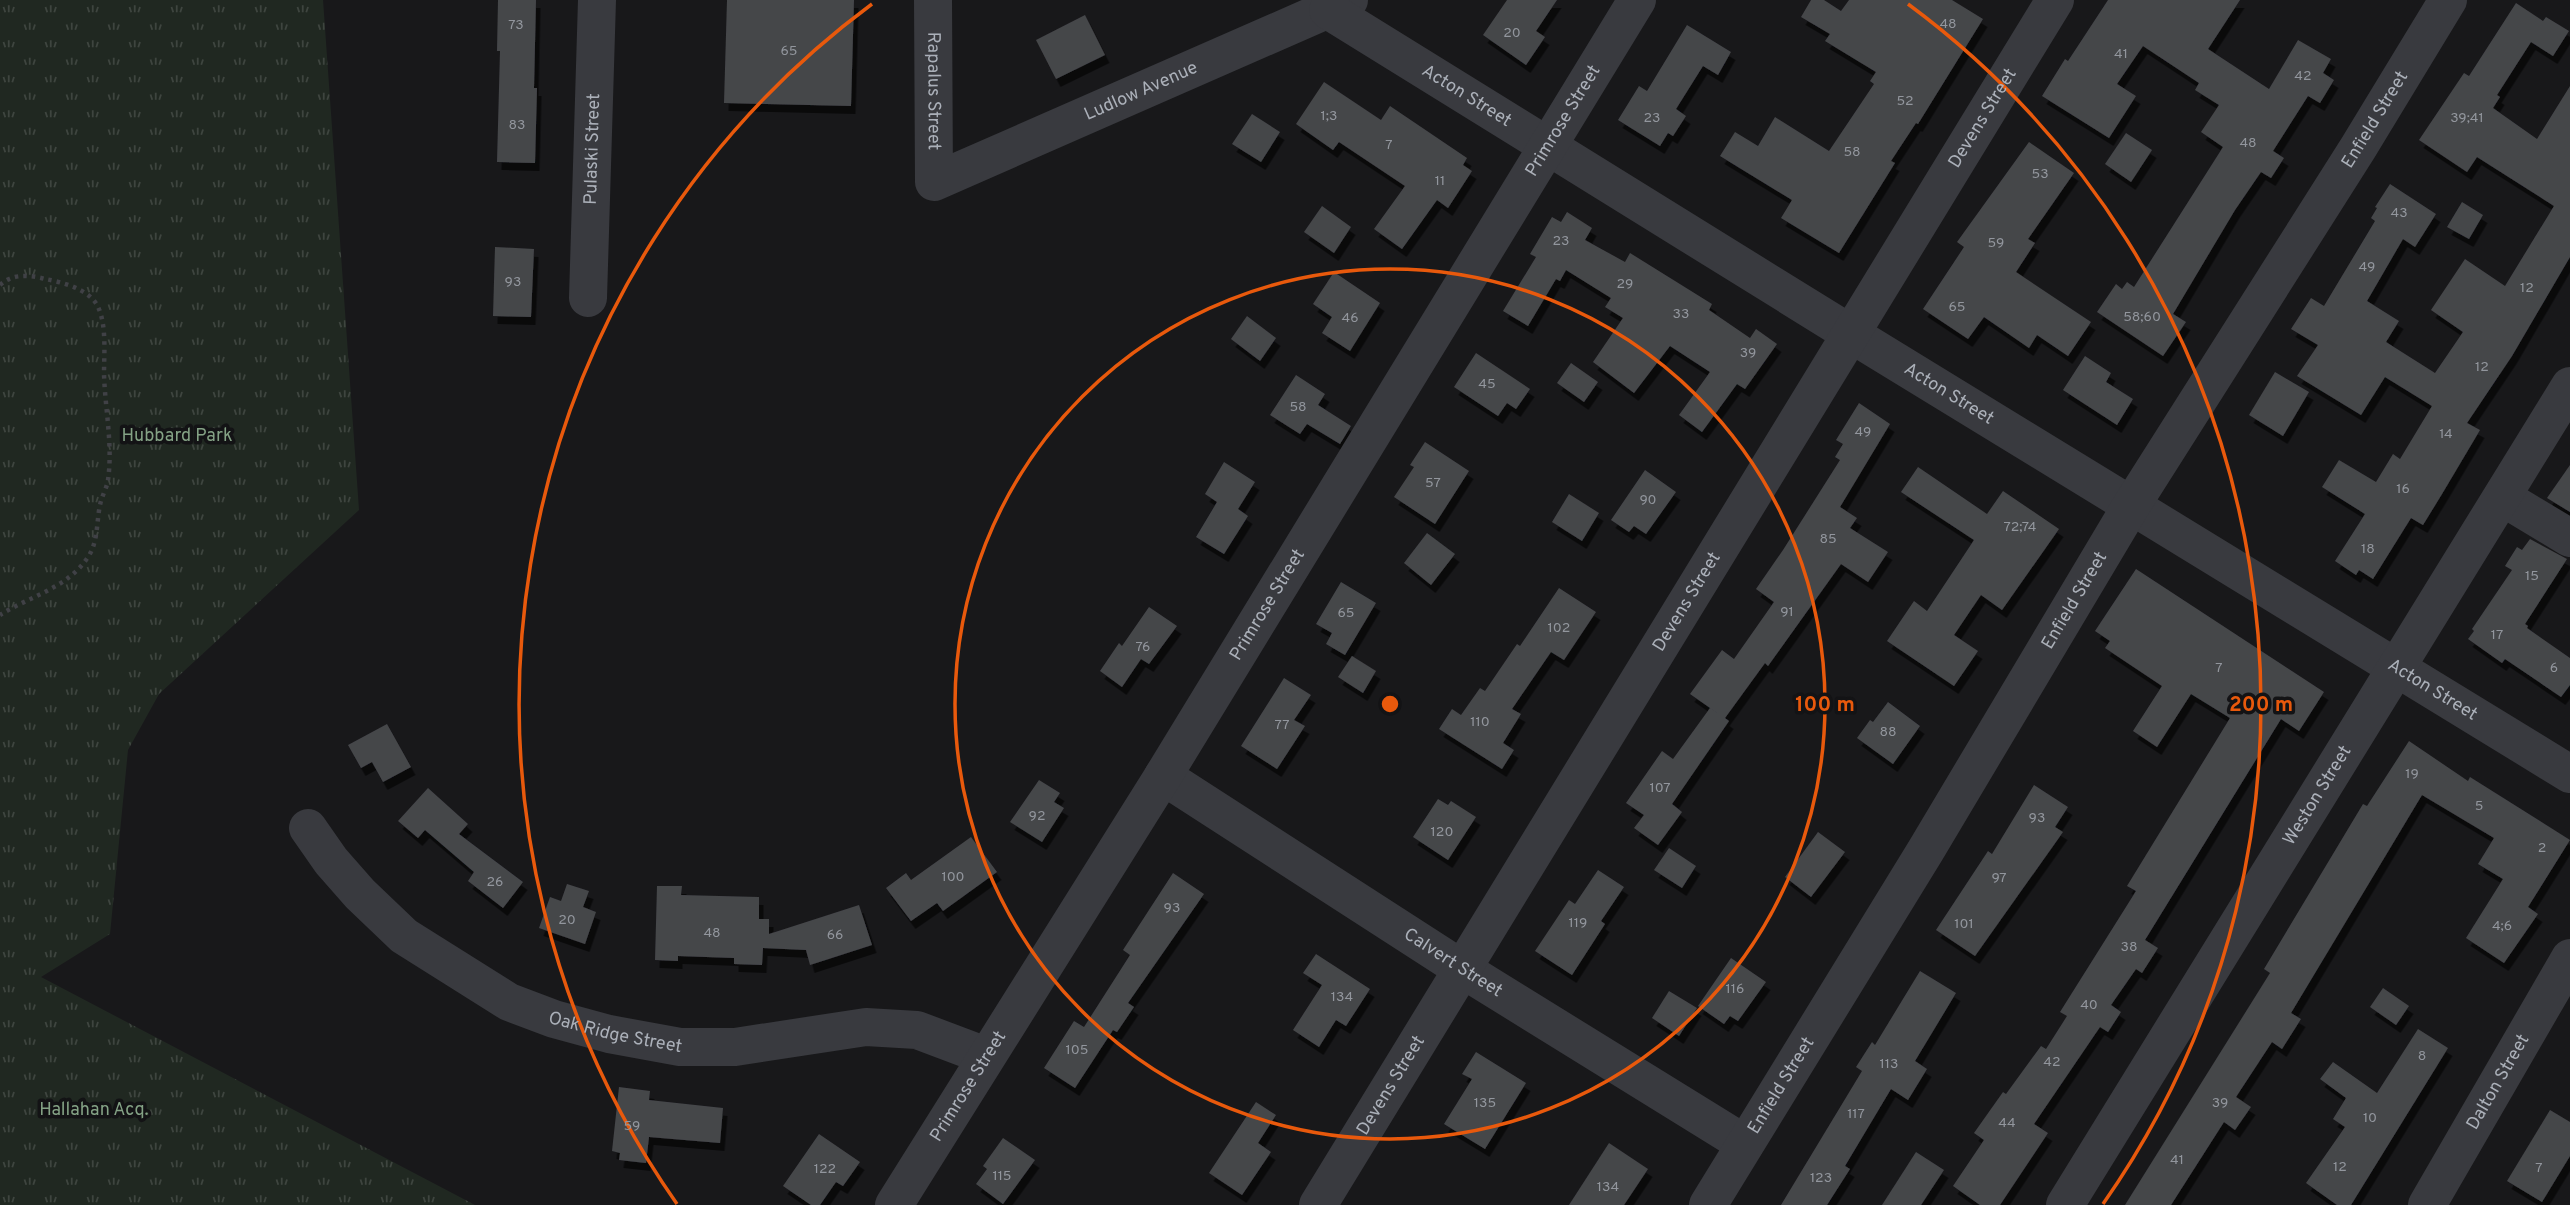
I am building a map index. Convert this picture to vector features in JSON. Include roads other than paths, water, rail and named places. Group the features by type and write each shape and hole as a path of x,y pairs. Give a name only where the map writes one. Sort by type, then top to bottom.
{"street":[{"name":"Pulaski Street","path":"588,298 597,0"},
{"name":"Rapalus Street","path":"933,0 934,182"},
{"name":"Primrose Street","path":"894,1205 1163,776 1637,0"},
{"name":"Devens Street","path":"1318,1205 2055,0"},
{"name":"Enfield Street","path":"1708,1205 1919,862 2132,506 2448,0"},
{"name":"Ludlow Avenue","path":"934,182 1338,5"},
{"name":"Acton Street","path":"1338,5 1548,145 1851,334 2570,774"},
{"name":"Weston Street","path":"2065,1205 2570,386"},
{"path":"2502,497 2570,538"},
{"name":"Calvert Street","path":"1163,776 1462,969 1745,1144"},
{"name":"Oak Ridge Street","path":"308,828 331,861 360,894 404,936 509,1002 554,1019 609,1034 680,1047 735,1047 866,1027 917,1030 986,1056"},
{"name":"Dalton Street","path":"2427,1205 2570,958"}],"park label":[{"name":"Hubbard Park","path":"177,436"},
{"name":"Hallahan Acq.","path":"94,1110"}]}
